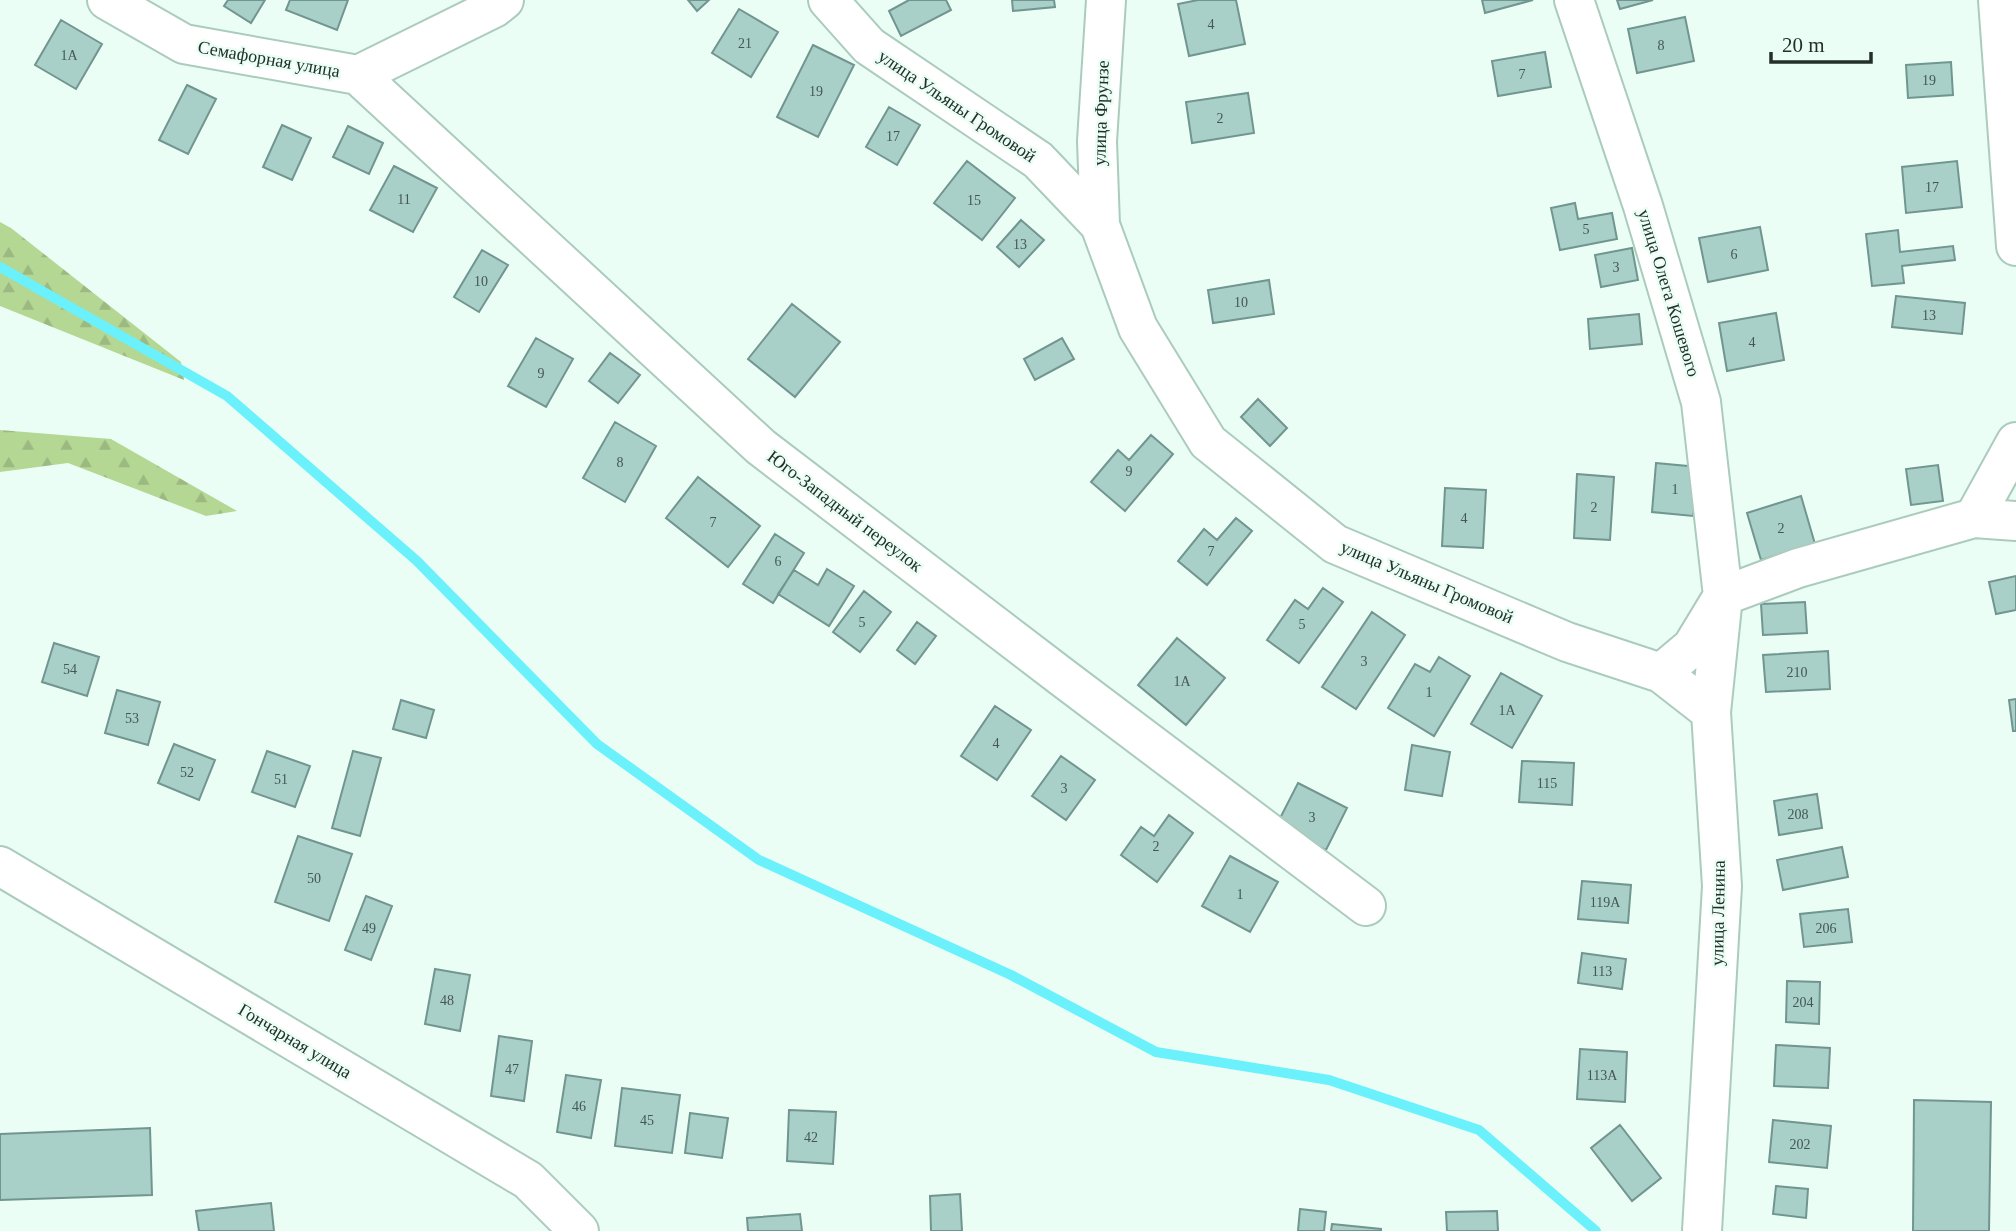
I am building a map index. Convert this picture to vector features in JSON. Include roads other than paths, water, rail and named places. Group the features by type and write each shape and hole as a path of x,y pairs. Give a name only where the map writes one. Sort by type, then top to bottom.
{"street":[{"name":"Семафорная улица","path":"107,0 184,44 358,75"},
{"path":"358,75 494,8 504,0"},
{"name":"улица Ульяны Громовой","path":"828,0 869,46 1038,160 1100,225 1139,328 1208,442 1335,544 1567,642 1661,673 1711,712"},
{"name":"улица Фрунзе","path":"1100,225 1097,141 1106,0"},
{"name":"улица Олега Кошевого","path":"1574,0 1643,206 1701,402 1723,596"},
{"path":"1998,0 2016,246"},
{"name":"Юго-Западный переулок","path":"358,75 761,447 1366,906"},
{"path":"1038,160 1064,155 1097,141"},
{"path":"1974,518 2016,442"},
{"path":"1661,673 1692,647 1723,596 1798,568 1974,518 2016,521"},
{"name":"улица Ленина","path":"1702,1231 1722,886 1711,712 1723,596"},
{"name":"Гончарная улица","path":"0,866 528,1180 579,1231"}],"waterway":[{"path":"0,267 227,396 417,561 597,744 759,860 1011,975 1156,1052 1329,1080 1479,1130 1596,1231"}]}
